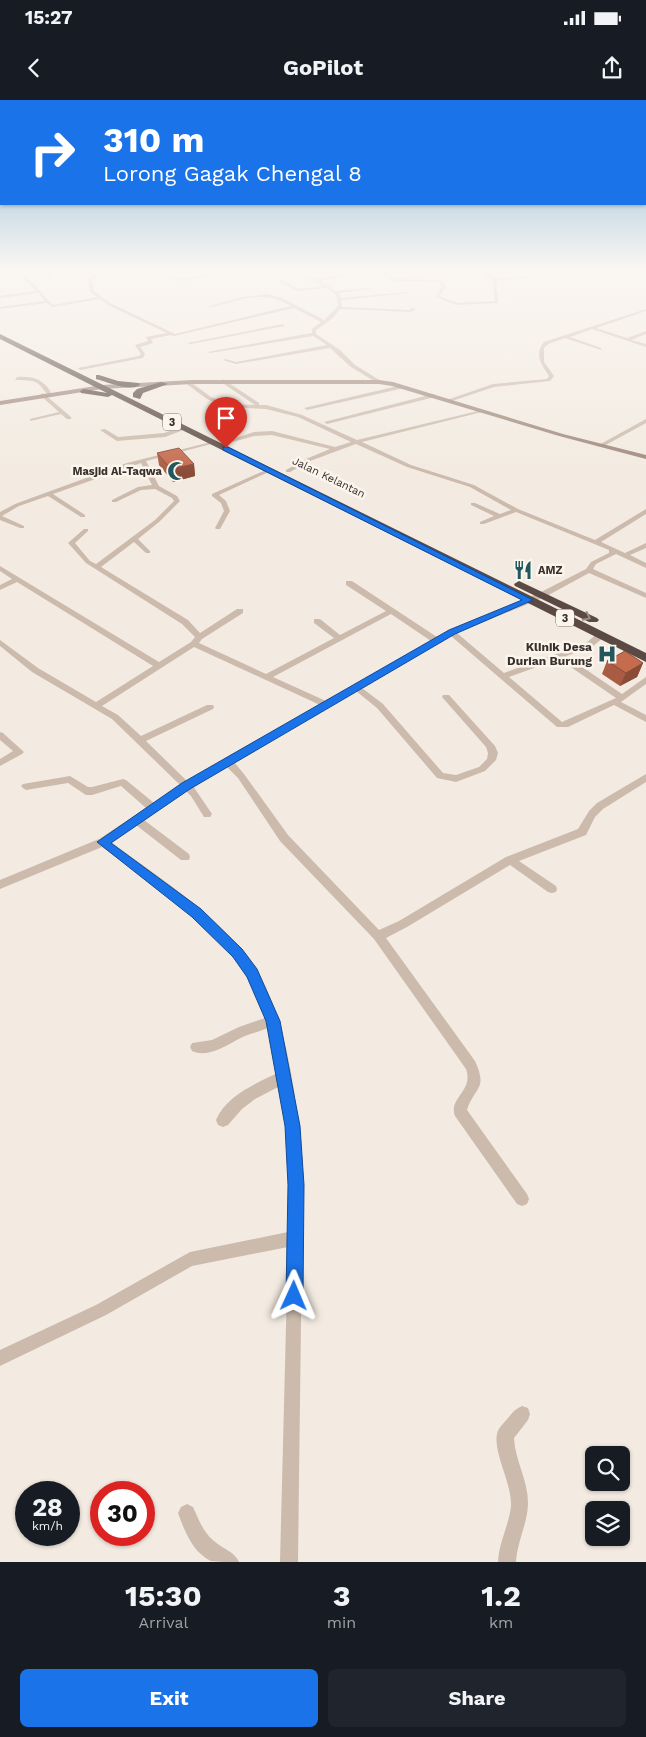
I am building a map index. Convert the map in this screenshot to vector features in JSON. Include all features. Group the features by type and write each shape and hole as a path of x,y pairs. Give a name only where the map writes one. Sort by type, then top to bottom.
{"highway":[{"name":"Jalan Kelantan","path":"4,338 87,376 145,409 213,442 234,446 270,470 646,658"},
{"name":"Jalan Kelantan","path":"17,338 80,369 87,376 110,388 137,397 646,646"},
{"path":"71,391 88,383 87,376 136,385"},
{"path":"137,397 137,393 140,391 164,384"},
{"path":"84,391 106,395 145,409"}],"street":[{"path":"80,369 141,357 143,354 137,346 151,342 148,338"},
{"path":"190,343 213,338"},
{"path":"259,338 266,342"},
{"path":"210,352 289,338"},
{"path":"320,338 352,366 380,382"},
{"path":"447,401 493,386 543,382 552,378 542,362 542,348 551,340 557,338"},
{"path":"570,338 599,349"},
{"path":"621,338 646,346"},
{"path":"626,340 630,338"},
{"path":"0,342 10,341"},
{"path":"224,360 236,363 330,346"},
{"path":"17,379 36,378 43,383 46,395 69,418"},
{"path":"223,381 257,404"},
{"path":"0,403 71,391 187,382 380,382 402,386 600,446 646,457"},
{"path":"187,382 209,398 227,406 266,407 292,413 409,466 472,486 516,510 626,555 646,566"},
{"path":"71,391 154,385"},
{"path":"307,408 402,386"},
{"path":"327,422 433,396"},
{"path":"288,470 298,464 357,442 480,411"},
{"path":"32,420 64,412"},
{"path":"600,446 646,421"},
{"path":"103,430 117,439 164,435 184,428"},
{"path":"234,446 254,434 272,433 337,449"},
{"path":"0,517 17,505 48,493 143,461 213,442"},
{"path":"143,461 156,487"},
{"path":"218,528 228,511 224,502 214,494 270,470"},
{"path":"97,567 158,521 177,502 175,497 156,487 140,488 114,501"},
{"path":"48,493 84,516"},
{"path":"472,504 499,516"},
{"path":"482,523 516,510"},
{"path":"594,542 646,512"},
{"path":"0,517 22,526"},
{"path":"86,530 72,541 72,544 97,567 185,622 197,640 266,677 328,705"},
{"path":"134,539 148,552"},
{"path":"626,555 646,546"},
{"path":"0,885 103,842 186,786 452,632 529,600 589,570 593,563 613,554 612,549"},
{"path":"0,568 157,665"},
{"path":"589,570 646,596"},
{"path":"0,588 17,579"},
{"path":"349,583 437,641"},
{"path":"97,704 240,611"},
{"path":"266,677 391,611"},
{"path":"317,621 340,638"},
{"path":"452,632 560,725 565,725 618,700 646,680"},
{"path":"502,676 589,645 601,635"},
{"path":"0,642 35,670 97,704 115,717 197,797 207,814"},
{"path":"560,656 646,720"},
{"path":"357,688 380,706 440,776 456,778 482,769 492,760 493,753 490,746 446,698"},
{"path":"140,741 210,707"},
{"path":"0,735 19,752 0,763"},
{"path":"228,762 241,776 284,838 378,936 471,1065 476,1076 475,1086 462,1104 460,1112 522,1199"},
{"path":"378,936 403,924 510,860 582,832 592,814 600,806 646,778"},
{"path":"26,786 70,779 86,790 92,791 123,782 154,808"},
{"path":"136,820 185,857"},
{"path":"103,842 196,913 238,953 252,973 273,1021 293,1126 296,1185 289,1562"},
{"path":"510,860 552,889"},
{"path":"196,1047 213,1046 243,1031 273,1021"},
{"path":"224,1120 238,1101 249,1093 285,1077"},
{"path":"0,1358 101,1310 190,1259 296,1238"},
{"path":"507,1562 508,1546 517,1518 520,1497 505,1435 522,1414"},
{"path":"187,1512 192,1530 199,1540 230,1562"}],"building":[{"path":"179,448 194,464 171,469 157,453"},
{"path":"625,651 643,663 626,673 607,661"}],"place":[{"name":"Masjid Al-Taqwa","path":"177,471"},
{"name":"AMZ","path":"523,570"},
{"name":"Klinik Desa Durian Burung","path":"607,654"}],"route":[{"path":"226,448 529,600 452,632 186,786 103,842 196,913 238,953 252,973 273,1021 293,1126 296,1185 294,1296"}]}
